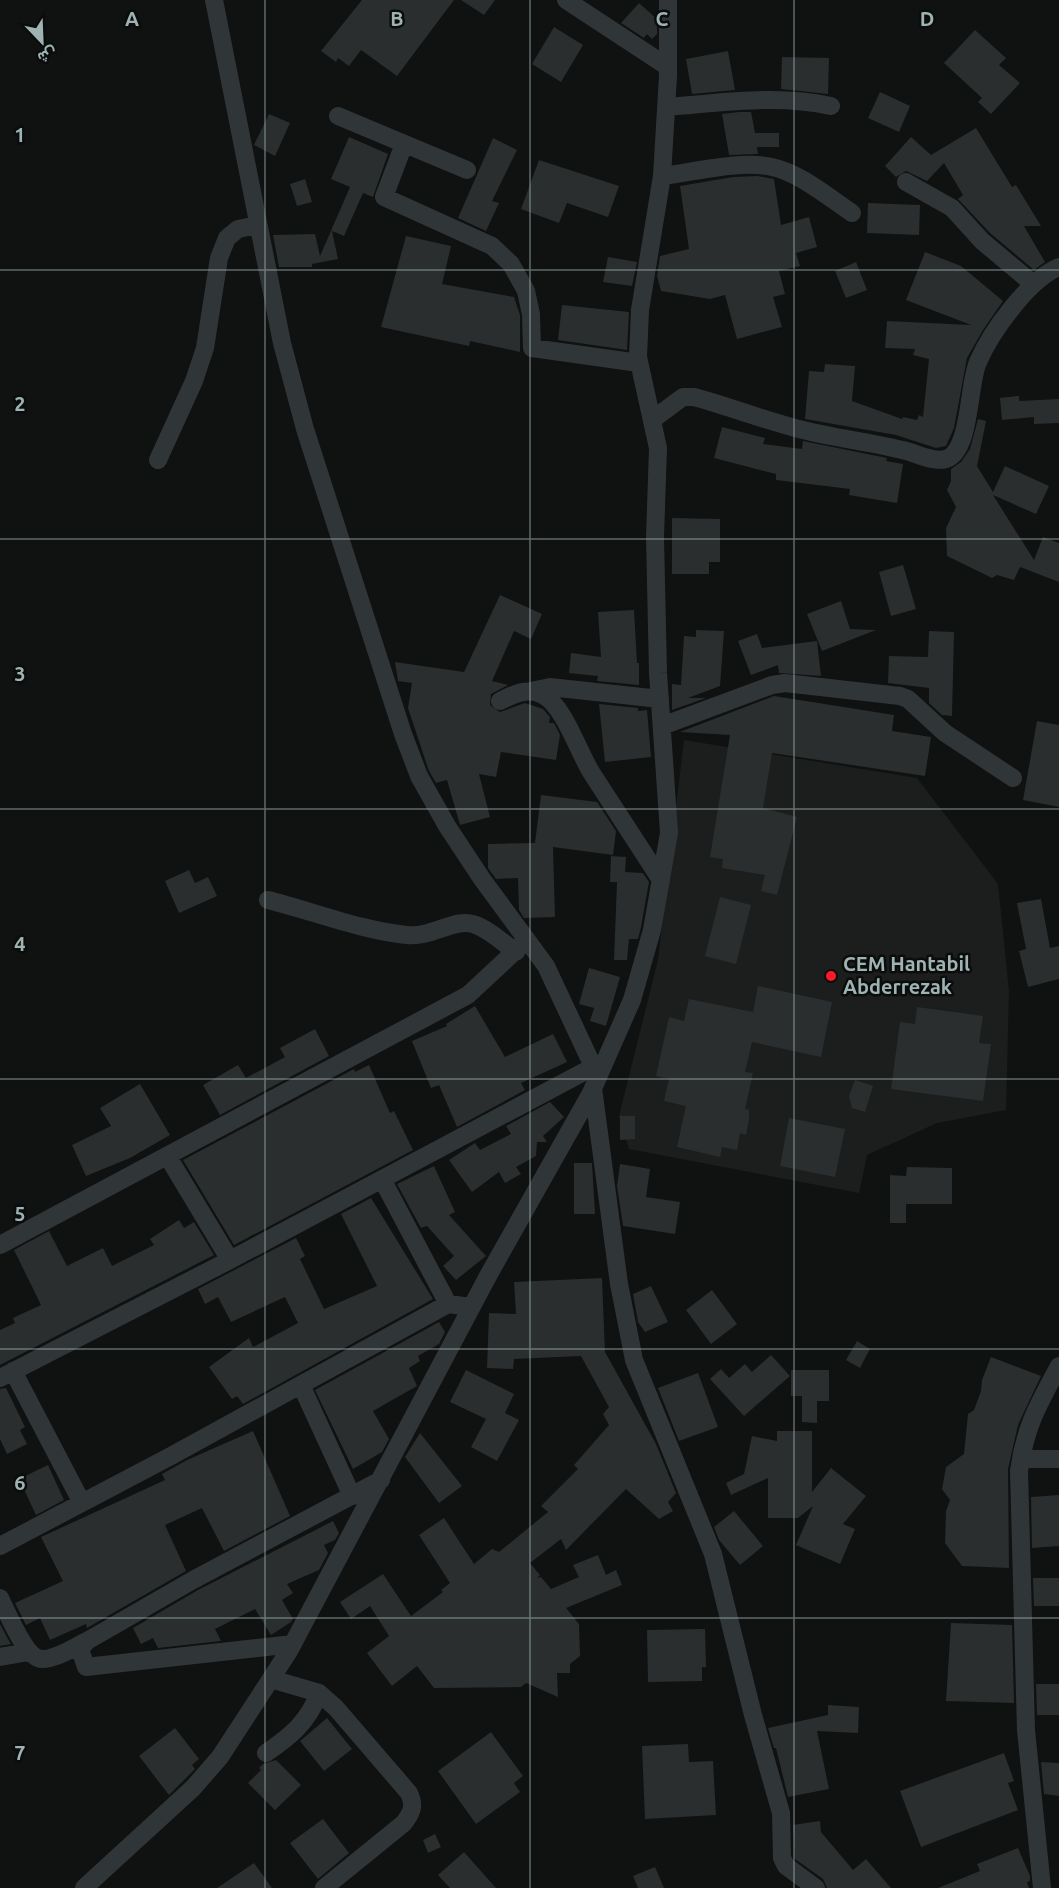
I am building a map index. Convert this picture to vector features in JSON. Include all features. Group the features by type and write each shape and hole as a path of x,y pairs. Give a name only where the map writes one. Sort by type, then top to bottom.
{"street":[{"path":"213,0 282,343 305,429 403,734 419,776 521,946"},
{"path":"566,0 668,67"},
{"path":"84,1888 193,1788 220,1757 293,1644 595,1077 632,1000 652,930 669,833 660,699 655,537 658,448 639,363 640,310 662,176 668,67 668,0"},
{"path":"666,107 770,100 808,101 831,106"},
{"path":"338,116 467,170"},
{"path":"404,144 384,197 492,246 511,264 526,291 531,314 532,348 639,363"},
{"path":"662,176 751,165 773,167 798,178 852,213"},
{"path":"906,182 952,208 982,240 1032,283"},
{"path":"158,460 194,381 205,348 219,258 227,238 238,229 257,225"},
{"path":"651,420 678,400 694,397 804,430 908,451 936,460 947,459 956,452 962,439 977,364 1032,283 1044,273 1059,267"},
{"path":"662,726 772,685 785,683 900,696 908,699 945,733 1013,778"},
{"path":"500,701 518,692 550,687 660,699"},
{"path":"530,691 542,694 554,702 590,770 661,880"},
{"path":"268,900 383,932 406,935 422,936 457,923 472,924 521,946 546,966 595,1077 614,1252 625,1322 634,1360 713,1554 753,1715 781,1814 782,1858 786,1866 816,1888"},
{"path":"0,1245 468,995 521,946"},
{"path":"82,1503 7,1375 382,1179 595,1077"},
{"path":"168,1157 230,1260"},
{"path":"382,1179 448,1304"},
{"path":"0,1546 448,1304 471,1307"},
{"path":"1042,1888 1026,1730 1021,1584 1021,1459 1023,1440 1051,1393 1059,1366"},
{"path":"301,1385 352,1496"},
{"path":"1021,1459 1059,1459"},
{"path":"0,1598 29,1652 39,1659 50,1658 87,1641 193,1580 381,1480"},
{"path":"87,1641 80,1649 86,1667 293,1644"},
{"path":"0,1657 29,1652"},
{"path":"271,1678 319,1693 336,1708 409,1793 413,1803 412,1812 404,1823 324,1888"},
{"path":"266,1753 305,1723 319,1693"}],"shaded area":[{"name":"CEM Hantabil Abderrezak","path":"684,740 917,778 998,884 1009,991 1006,1110 937,1123 867,1155 859,1193 629,1149 619,1116 658,960"}],"building":[{"path":"362,0 454,0 397,76 361,50 349,66 338,58 336,62 321,51"},
{"path":"461,0 495,0 484,15"},
{"path":"639,3 657,19 657,34 652,39 647,34 644,38 621,23"},
{"path":"554,27 583,45 561,82 532,64"},
{"path":"975,30 1006,58 999,65 1020,83 991,114 978,102 982,98 944,63"},
{"path":"728,51 735,90 692,94 686,59"},
{"path":"782,57 829,58 828,94 781,89"},
{"path":"880,92 910,106 899,132 868,118"},
{"path":"751,112 755,133 779,133 779,147 757,147 758,154 729,155 722,114"},
{"path":"269,114 290,123 275,156 254,145"},
{"path":"976,128 1012,187 1016,185 1041,226 1024,226 1045,262 1034,270 990,233 958,199 963,195 944,163 927,181 906,171 896,177 885,166 911,137 931,155"},
{"path":"349,137 388,154 373,197 363,193 344,236 332,231 338,259 312,264 312,267 279,267 273,235 315,234 320,256 350,187 331,179"},
{"path":"493,138 517,150 492,201 499,203 486,231 458,218"},
{"path":"539,160 619,186 608,217 567,203 559,223 521,209"},
{"path":"758,176 774,179 781,225 809,217 817,247 796,253 800,266 779,271 785,294 773,297 782,327 737,339 725,295 710,299 661,291 657,276 660,256 689,249 680,186 733,177"},
{"path":"305,179 312,202 297,206 290,184"},
{"path":"868,203 920,205 919,235 867,233"},
{"path":"406,236 451,246 442,284 514,297 520,315 520,352 470,341 469,346 381,327"},
{"path":"925,252 961,266 1003,301 967,358 954,428 946,446 936,448 896,435 805,419 809,371 824,372 825,364 855,366 852,401 902,419 903,417 917,420 919,415 923,417 929,359 913,355 915,349 885,348 887,321 971,325 906,300"},
{"path":"608,257 637,262 632,286 603,282"},
{"path":"856,262 867,290 846,298 835,271"},
{"path":"562,305 629,312 627,350 558,340"},
{"path":"1019,396 1019,401 1059,399 1059,423 1034,424 1034,417 1002,420 1000,398"},
{"path":"978,419 986,421 977,466 993,492 1005,466 1049,486 1036,514 993,495 1034,560 1043,537 1059,543 1059,582 1020,567 1014,580 997,575 992,578 947,556 946,528 956,507 947,490 951,481 951,469 961,462 970,449"},
{"path":"722,427 765,438 763,444 802,449 803,441 887,458 886,461 903,464 897,503 849,495 850,489 776,480 776,474 714,458"},
{"path":"672,518 720,519 720,562 709,562 709,574 672,574"},
{"path":"903,565 916,609 891,616 879,572"},
{"path":"500,595 542,614 531,639 514,631 492,681 508,685 491,694 490,705 500,712 525,703 543,709 550,717 549,723 554,723 560,735 556,760 501,752 496,777 479,774 490,817 460,825 447,780 436,783 429,771 408,708 412,683 398,681 395,662 464,672"},
{"path":"841,601 850,629 876,630 822,651 807,614"},
{"path":"634,610 639,685 597,681 598,676 569,673 571,653 601,657 598,612"},
{"path":"696,630 724,631 720,686 688,698 706,698 672,710 672,684 681,685 684,636 696,637"},
{"path":"929,631 954,632 952,716 942,715 929,703 929,688 888,683 889,656 928,657"},
{"path":"757,634 762,648 817,641 821,676 779,673 778,665 751,675 738,641"},
{"path":"774,696 894,715 892,731 931,737 925,776 772,753 763,808 797,817 777,895 761,891 765,875 722,868 723,859 710,857 730,735 680,732"},
{"path":"599,704 638,708 638,711 647,710 651,757 605,762"},
{"path":"1037,721 1059,725 1059,807 1023,800"},
{"path":"541,795 597,802 616,831 613,855 553,847 555,917 524,918 519,910 518,878 496,879 488,868 488,844 535,843"},
{"path":"611,856 626,857 625,872 643,873 649,882 638,939 629,939 627,960 614,960 617,882 610,882"},
{"path":"189,870 195,883 208,877 217,896 179,913 165,881"},
{"path":"720,897 751,905 736,964 705,956"},
{"path":"1041,899 1050,948 1059,946 1059,979 1028,987 1019,951 1026,949 1017,903"},
{"path":"589,968 620,977 606,1026 590,1021 594,1008 579,1004"},
{"path":"758,986 832,1002 821,1057 752,1042 745,1072 753,1073 745,1109 749,1110 749,1119 746,1135 740,1133 737,1150 722,1147 720,1157 677,1147 686,1106 664,1101 669,1079 656,1076 669,1017 684,1021 689,999 753,1012"},
{"path":"475,1006 505,1057 553,1034 567,1062 521,1083 525,1090 457,1127 439,1085 431,1088 412,1041 447,1026 446,1024"},
{"path":"917,1007 983,1016 979,1043 991,1044 983,1101 891,1089 900,1022 915,1024"},
{"path":"315,1029 329,1056 220,1115 203,1085 238,1065 246,1078 285,1057 280,1048"},
{"path":"369,1065 390,1113 394,1111 413,1150 234,1245 183,1160 354,1069 355,1072"},
{"path":"855,1080 873,1086 865,1112 852,1108 849,1096"},
{"path":"140,1084 170,1135 130,1158 86,1176 72,1145 111,1126 100,1108"},
{"path":"550,1102 564,1117 543,1136 547,1142 537,1142 536,1156 516,1167 521,1174 505,1183 499,1172 472,1192 449,1160 475,1143 480,1150 511,1134 506,1126"},
{"path":"620,1116 635,1116 635,1139 620,1140"},
{"path":"789,1118 845,1129 835,1177 780,1166"},
{"path":"574,1163 592,1163 595,1214 574,1214"},
{"path":"620,1164 650,1169 646,1197 680,1202 675,1234 623,1226 617,1186"},
{"path":"434,1166 455,1212 449,1215 486,1256 456,1280 443,1266 454,1256 427,1226 421,1228 397,1184"},
{"path":"907,1167 952,1168 952,1204 906,1204 906,1223 890,1223 890,1175 906,1176"},
{"path":"371,1198 433,1299 243,1404 237,1396 232,1399 209,1367 249,1338 253,1347 298,1323 285,1297 231,1322 218,1297 205,1304 198,1289 296,1238 305,1256 300,1259 324,1309 377,1286 341,1214"},
{"path":"179,1220 184,1228 194,1222 214,1255 0,1365 0,1330 15,1323 13,1318 41,1305 14,1250 49,1231 67,1266 103,1248 112,1266 154,1245 150,1239"},
{"path":"602,1278 605,1352 656,1444 676,1493 668,1502 673,1511 659,1519 626,1489 566,1550 561,1539 530,1563 540,1575 537,1578 541,1577 551,1589 579,1577 573,1565 598,1555 606,1575 616,1570 622,1585 566,1608 579,1624 580,1656 570,1664 570,1673 557,1673 558,1697 526,1683 521,1687 434,1688 417,1666 392,1686 367,1653 389,1636 370,1606 351,1619 340,1602 383,1574 411,1616 443,1592 441,1590 450,1583 419,1535 444,1518 474,1564 492,1549 499,1552 548,1512 541,1506 578,1469 574,1465 609,1425 603,1414 609,1407 581,1356 514,1359 513,1369 487,1368 489,1313 516,1314 514,1282"},
{"path":"651,1286 668,1322 645,1332 638,1322 633,1294"},
{"path":"712,1290 737,1324 711,1344 686,1310"},
{"path":"439,1322 445,1332 439,1344 418,1356 420,1361 409,1368 417,1386 373,1411 389,1439 382,1452 353,1469 315,1390"},
{"path":"857,1341 870,1349 860,1368 846,1360"},
{"path":"771,1355 790,1376 744,1416 710,1379 721,1369 729,1378 745,1364 752,1372"},
{"path":"991,1357 1041,1376 1018,1425 1008,1469 1009,1568 962,1566 945,1543 946,1511 950,1500 942,1489 946,1467 964,1454 968,1414 974,1410"},
{"path":"466,1370 514,1394 505,1413 519,1420 497,1461 471,1447 486,1419 450,1402"},
{"path":"791,1370 829,1370 829,1401 817,1401 817,1423 802,1422 802,1396 791,1396"},
{"path":"698,1373 718,1427 679,1441 658,1388"},
{"path":"6,1388 25,1427 20,1430 27,1444 7,1454 0,1439 0,1389"},
{"path":"253,1431 290,1516 224,1551 202,1508 165,1525 186,1571 87,1628 86,1624 50,1640 40,1618 26,1625 15,1603 63,1581 41,1537 165,1480 162,1474 187,1460"},
{"path":"777,1431 812,1431 812,1492 831,1468 866,1496 843,1524 855,1529 840,1564 796,1545 813,1506 798,1518 768,1518 768,1478 731,1495 726,1483 744,1474 752,1436 777,1441"},
{"path":"420,1433 462,1486 439,1503 405,1457"},
{"path":"48,1465 64,1500 36,1515 19,1479"},
{"path":"1059,1495 1059,1546 1032,1548 1031,1497"},
{"path":"734,1511 763,1546 740,1565 719,1540 714,1527"},
{"path":"333,1521 339,1533 335,1540 324,1545 328,1553 319,1570 287,1584 293,1593 282,1600 293,1619 271,1635 255,1609 215,1629 221,1641 158,1648 153,1638 141,1644 133,1628 198,1590"},
{"path":"1033,1578 1059,1578 1059,1606 1034,1606"},
{"path":"951,1623 1012,1625 1014,1703 946,1701"},
{"path":"0,1624 8,1639 11,1644 0,1646"},
{"path":"705,1629 706,1667 702,1667 702,1681 648,1682 647,1630"},
{"path":"1036,1684 1059,1684 1059,1715 1037,1715"},
{"path":"828,1705 859,1707 858,1733 817,1731 829,1789 788,1797 776,1748 774,1748 768,1728 828,1715"},
{"path":"327,1718 352,1749 324,1771 300,1741"},
{"path":"175,1728 199,1759 192,1765 195,1769 169,1795 139,1756"},
{"path":"491,1732 523,1776 514,1783 520,1792 476,1824 438,1771"},
{"path":"688,1744 689,1762 713,1761 716,1815 645,1819 642,1746"},
{"path":"1004,1753 1014,1781 1008,1783 1018,1810 921,1847 900,1791"},
{"path":"276,1760 301,1785 275,1810 248,1783 261,1770 259,1768 263,1764"},
{"path":"1041,1762 1059,1763 1059,1796 1044,1794"},
{"path":"323,1819 349,1853 318,1879 290,1843"},
{"path":"820,1821 821,1832 853,1870 866,1859 891,1888 827,1888 823,1879 795,1859 793,1825"},
{"path":"435,1834 441,1847 428,1853 423,1840"},
{"path":"1018,1848 1030,1876 1030,1881 1027,1882 1029,1888 938,1888 980,1871 977,1864"},
{"path":"464,1852 496,1888 450,1888 438,1875"},
{"path":"254,1863 272,1888 217,1888"},
{"path":"655,1867 664,1888 638,1888 633,1876"}],"place":[{"name":"CEM Hantabil Abderrezak","path":"831,976"}]}
